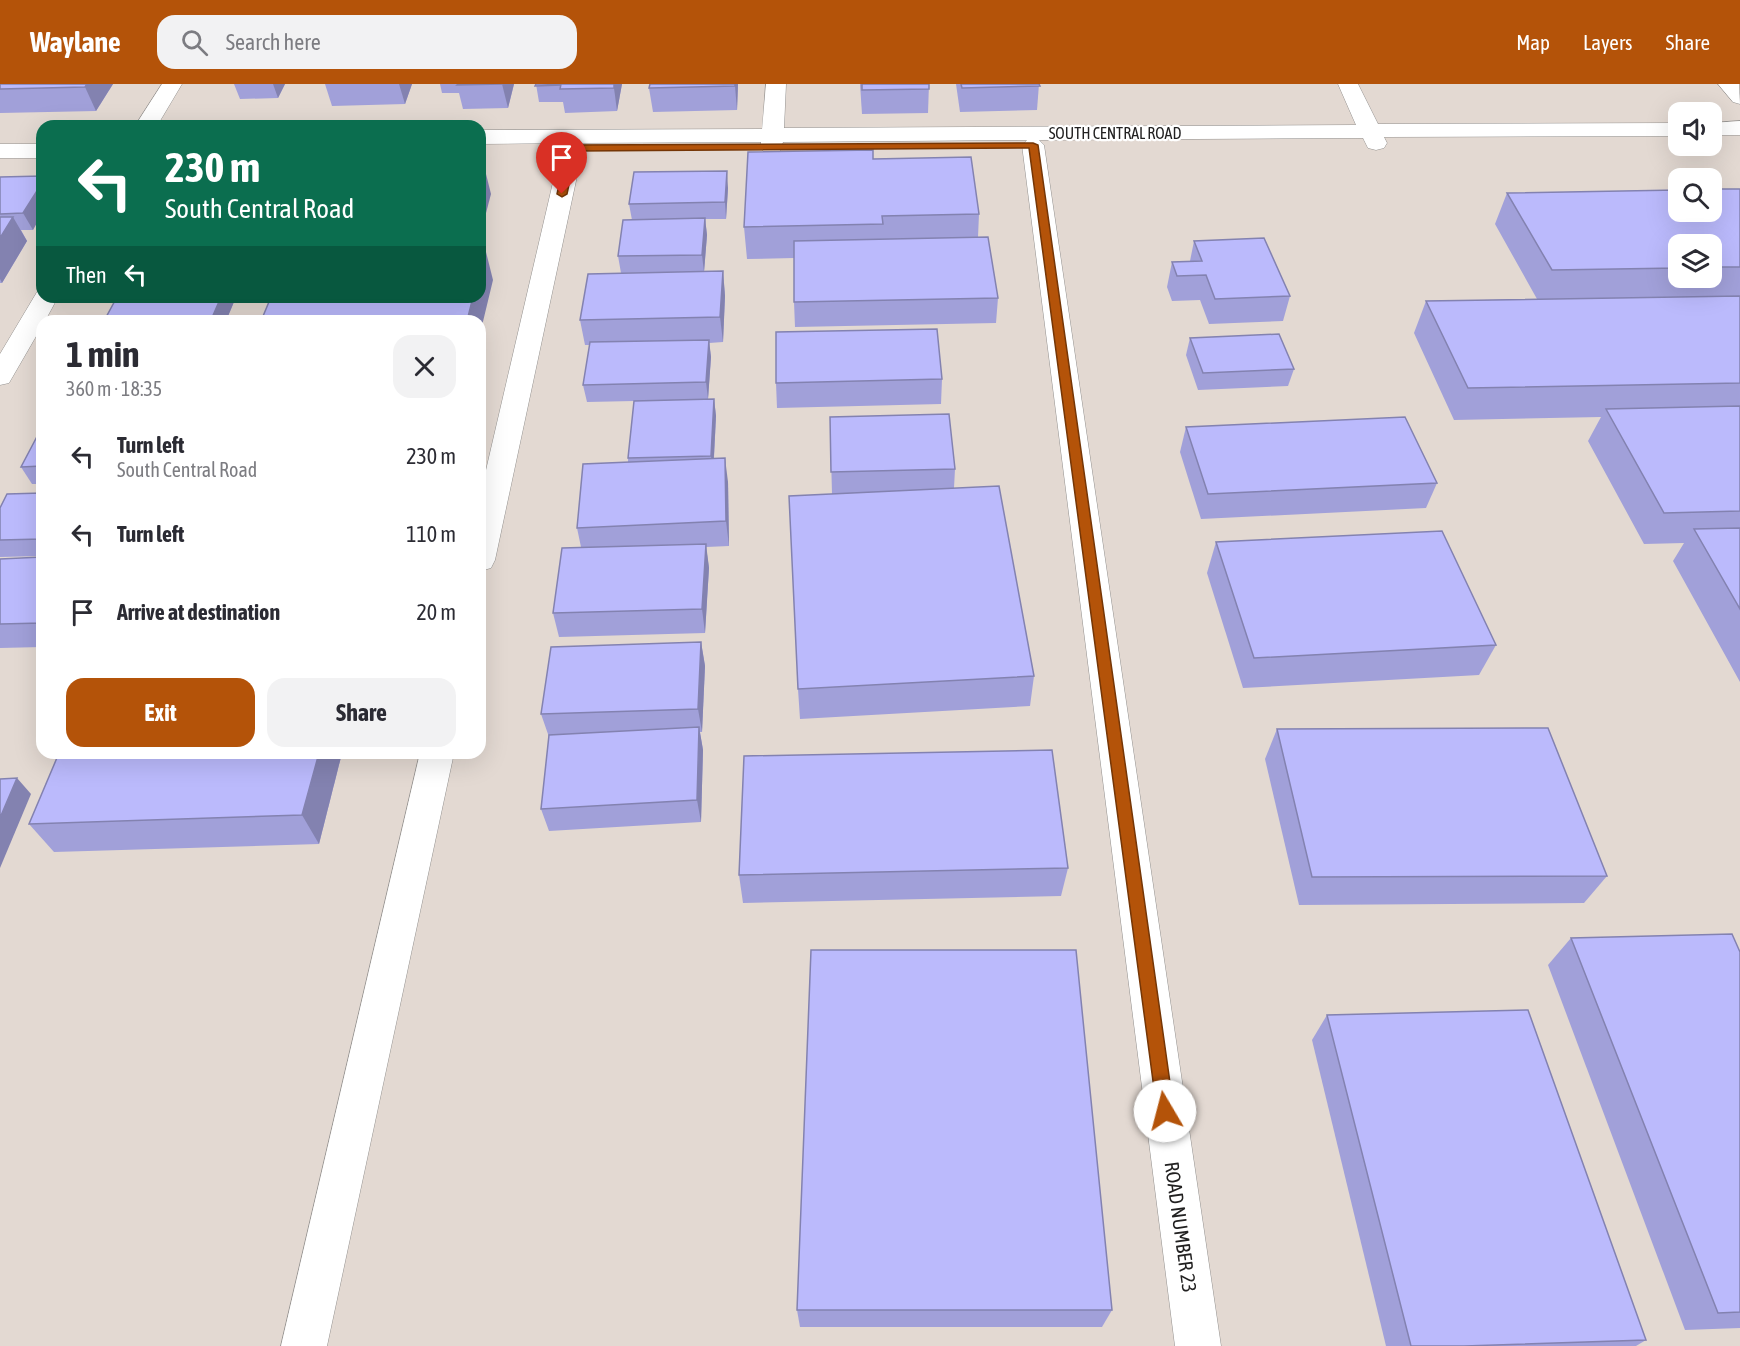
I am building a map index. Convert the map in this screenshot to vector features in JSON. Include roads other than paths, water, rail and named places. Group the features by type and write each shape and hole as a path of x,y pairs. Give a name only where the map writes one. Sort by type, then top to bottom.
{"street":[{"path":"150,120 172,84"},
{"path":"772,141 776,84"},
{"path":"1348,84 1373,137"},
{"path":"1728,84 1740,98"},
{"path":"1722,129 1740,128"},
{"name":"SOUTH CENTRAL ROAD","path":"486,136 1033,145 1668,129"},
{"name":"SOUTH CENTRAL ROAD","path":"486,148 572,148 772,141 1373,137 1668,142"},
{"path":"0,139 36,139"},
{"path":"1722,142 1740,141"},
{"name":"ROAD NUMBER 23","path":"1033,145 1198,1346"},
{"path":"486,533 572,148"},
{"path":"0,151 36,151"},
{"path":"0,377 43,303"},
{"path":"304,1346 436,759"}]}
